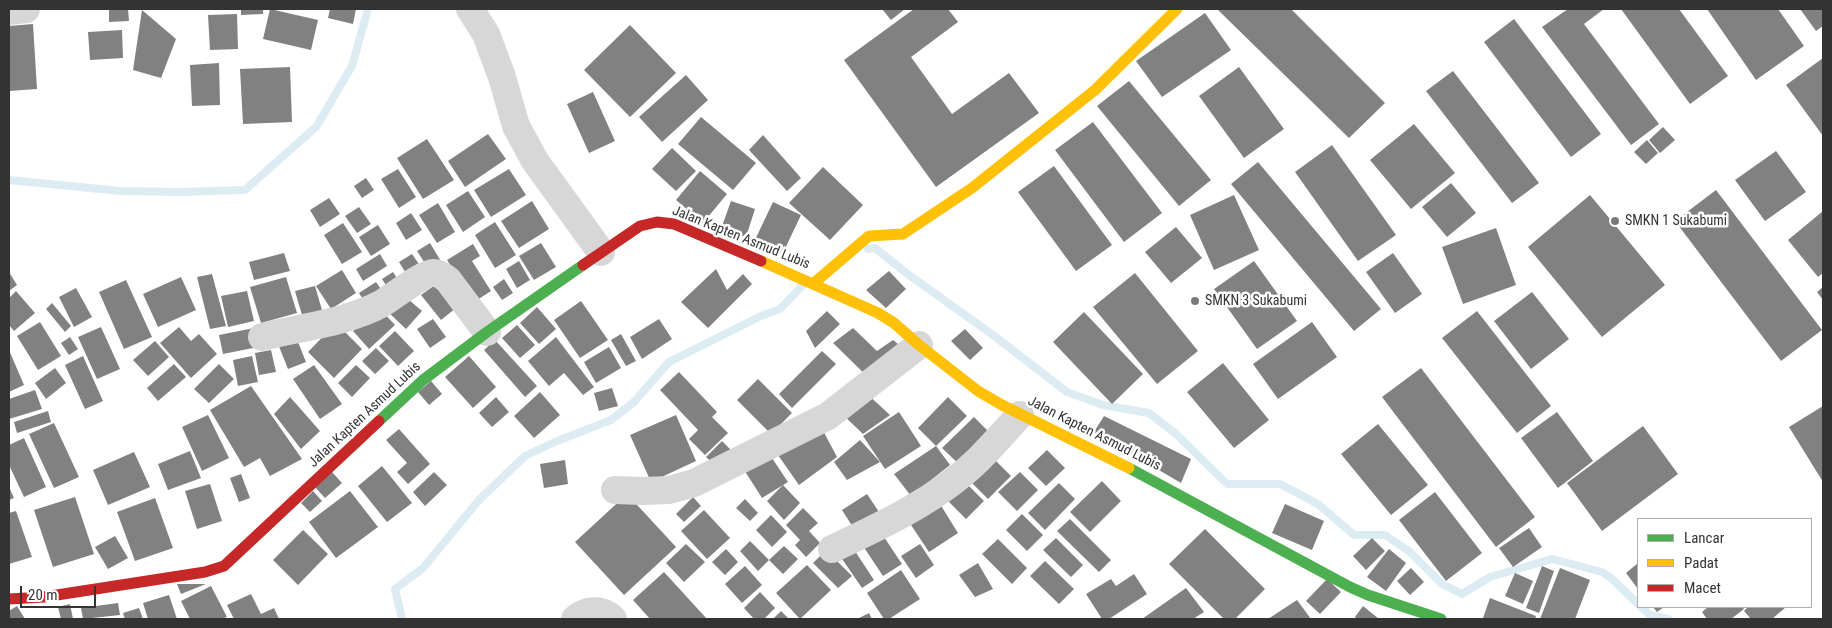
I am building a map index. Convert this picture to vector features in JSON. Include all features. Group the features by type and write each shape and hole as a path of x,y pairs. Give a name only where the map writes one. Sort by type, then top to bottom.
{"street":[{"path":"9,11 26,9"},
{"path":"470,9 486,34 502,77 516,126 535,161 601,252"},
{"path":"814,283 869,236 903,234 972,188 1095,90 1177,9"},
{"name":"Jalan Kapten Asmud Lubis","path":"9,598 44,597 205,572 224,566 423,380 487,332 601,252 640,226 651,222 660,222 674,224 857,303 894,323 918,345 978,391 1020,415 1144,476 1350,587 1368,595 1441,619"},
{"path":"262,336 302,329 356,314 394,296 426,274 434,273 441,274 448,280 487,332"},
{"path":"615,490 669,490 694,484 828,416 918,345"},
{"path":"832,549 894,520 940,490 977,460 1020,415"},
{"path":"575,619 583,612 600,611 613,619"}],"building":[{"path":"109,9 128,9 129,21 109,22"},
{"path":"241,9 263,9 263,14 241,15"},
{"path":"270,9 318,20 311,50 263,39"},
{"path":"330,9 356,9 353,24 328,18"},
{"path":"882,9 905,9 891,20"},
{"path":"914,9 948,9 958,22 911,57 952,114 1009,73 1039,113 936,187 844,60"},
{"path":"1217,9 1291,9 1385,103 1349,138"},
{"path":"1568,9 1604,9 1584,24 1659,124 1631,145 1542,27"},
{"path":"1621,9 1679,9 1728,76 1690,104"},
{"path":"1707,9 1778,9 1804,46 1756,80"},
{"path":"1800,9 1823,9 1823,26 1816,31"},
{"path":"142,10 176,39 161,78 133,70"},
{"path":"1205,13 1231,50 1162,97 1136,61"},
{"path":"237,14 238,49 210,50 208,15"},
{"path":"1514,19 1601,134 1571,157 1484,42"},
{"path":"33,24 37,89 9,91 9,26"},
{"path":"630,25 676,73 630,117 584,70"},
{"path":"122,30 123,58 90,60 88,32"},
{"path":"1823,58 1823,136 1786,85"},
{"path":"219,63 220,105 192,106 190,65"},
{"path":"290,67 292,122 243,124 240,69"},
{"path":"1239,67 1284,129 1244,158 1199,96"},
{"path":"1453,71 1539,183 1512,203 1426,91"},
{"path":"686,75 708,100 662,142 639,117"},
{"path":"1129,81 1211,180 1179,206 1097,106"},
{"path":"593,92 615,141 589,153 567,104"},
{"path":"701,117 756,163 733,190 678,144"},
{"path":"1093,122 1162,213 1124,242 1055,150"},
{"path":"1414,124 1455,173 1411,209 1370,160"},
{"path":"1663,127 1675,140 1660,153 1649,140"},
{"path":"488,134 506,159 465,187 448,161"},
{"path":"763,135 801,178 787,191 749,150"},
{"path":"427,139 454,180 423,199 397,158"},
{"path":"1647,140 1658,153 1646,164 1634,152"},
{"path":"1332,145 1396,235 1358,261 1295,172"},
{"path":"672,148 696,171 676,191 652,169"},
{"path":"1776,151 1806,192 1765,221 1735,180"},
{"path":"1258,162 1381,309 1354,331 1231,184"},
{"path":"1054,166 1112,245 1076,271 1018,192"},
{"path":"823,167 863,205 830,240 789,203"},
{"path":"398,169 416,197 399,208 381,179"},
{"path":"509,169 526,195 491,217 474,190"},
{"path":"700,171 727,194 703,223 676,200"},
{"path":"366,178 374,190 362,198 354,186"},
{"path":"1451,183 1476,213 1447,237 1422,207"},
{"path":"1716,190 1822,330 1781,361 1675,221"},
{"path":"468,191 485,217 463,232 446,205"},
{"path":"1234,195 1259,250 1214,270 1190,215"},
{"path":"1590,195 1665,285 1602,337 1528,247"},
{"path":"329,198 340,214 320,227 310,210"},
{"path":"532,201 549,229 519,248 501,221"},
{"path":"731,201 755,209 746,237 721,229"},
{"path":"773,202 801,215 782,255 754,242"},
{"path":"438,203 455,232 437,243 419,215"},
{"path":"359,207 371,224 357,233 345,216"},
{"path":"1823,211 1823,273 1818,277 1788,240"},
{"path":"411,213 422,230 406,240 396,223"},
{"path":"495,222 516,255 495,268 475,235"},
{"path":"343,223 362,252 342,264 324,235"},
{"path":"378,225 390,244 371,256 359,237"},
{"path":"1176,227 1202,258 1171,283 1145,252"},
{"path":"1496,228 1516,285 1463,304 1442,247"},
{"path":"430,243 442,263 430,271 417,251"},
{"path":"541,243 556,267 534,280 519,256"},
{"path":"473,244 480,256 472,261 491,291 474,302 447,260"},
{"path":"284,253 290,271 254,280 249,262"},
{"path":"1393,253 1422,294 1395,313 1366,272"},
{"path":"380,254 387,266 363,281 356,269"},
{"path":"412,254 423,270 409,278 399,262"},
{"path":"519,261 530,280 517,288 506,269"},
{"path":"1254,261 1297,321 1257,349 1214,289"},
{"path":"716,269 727,290 743,274 752,284 708,328 681,302"},
{"path":"342,270 356,293 331,309 316,286"},
{"path":"889,271 906,289 886,308 866,290"},
{"path":"9,272 17,285 9,291"},
{"path":"393,272 402,286 391,293 382,279"},
{"path":"1135,273 1198,351 1157,384 1093,307"},
{"path":"212,274 226,326 210,329 197,277"},
{"path":"181,277 196,310 158,327 143,294"},
{"path":"286,277 297,313 261,323 250,287"},
{"path":"504,279 513,293 502,300 493,287"},
{"path":"126,280 152,337 124,349 99,292"},
{"path":"442,280 461,304 441,320 421,295"},
{"path":"376,282 385,295 367,306 359,293"},
{"path":"315,286 324,317 304,322 295,291"},
{"path":"1823,287 1823,300 1817,292"},
{"path":"76,288 92,317 74,327 59,297"},
{"path":"16,291 35,313 14,331 9,325 9,298"},
{"path":"247,291 254,321 228,327 221,296"},
{"path":"1532,292 1569,339 1531,369 1494,321"},
{"path":"402,294 422,311 406,329 388,312"},
{"path":"581,301 608,340 580,358 554,320"},
{"path":"52,303 71,326 65,332 46,309"},
{"path":"537,307 556,329 539,344 520,323"},
{"path":"379,308 395,325 369,349 353,331"},
{"path":"827,311 840,324 815,348 806,331"},
{"path":"1477,311 1551,406 1517,433 1442,338"},
{"path":"1084,312 1143,374 1112,404 1053,342"},
{"path":"433,319 446,337 430,348 417,329"},
{"path":"659,319 672,339 642,359 630,337"},
{"path":"40,322 61,356 38,370 17,336"},
{"path":"1312,322 1337,357 1278,399 1253,364"},
{"path":"336,323 362,349 334,378 308,352"},
{"path":"517,325 535,345 520,358 502,338"},
{"path":"101,327 120,369 97,379 78,337"},
{"path":"179,327 191,341 199,334 217,354 191,378 160,343"},
{"path":"259,327 263,346 223,354 219,335"},
{"path":"853,328 877,351 893,340 907,351 872,381 833,343"},
{"path":"965,329 983,348 970,360 951,341"},
{"path":"395,331 414,351 398,366 379,346"},
{"path":"294,332 306,362 288,369 276,339"},
{"path":"621,334 636,361 626,366 611,340"},
{"path":"70,337 78,349 69,355 61,343"},
{"path":"556,337 594,387 583,395 564,373 549,386 528,361"},
{"path":"495,340 537,386 525,397 484,350"},
{"path":"155,341 169,357 148,376 133,360"},
{"path":"609,347 621,368 596,383 584,362"},
{"path":"376,348 389,361 375,374 362,361"},
{"path":"9,350 24,385 9,392"},
{"path":"271,350 276,372 259,375 255,353"},
{"path":"822,351 836,364 792,408 779,394"},
{"path":"83,356 103,401 85,409 65,365"},
{"path":"252,356 258,382 238,386 233,360"},
{"path":"469,356 496,387 473,408 445,377"},
{"path":"1223,363 1269,420 1234,448 1187,392"},
{"path":"174,364 186,377 158,401 147,388"},
{"path":"219,364 234,379 209,403 194,389"},
{"path":"314,365 342,404 320,419 293,379"},
{"path":"356,365 370,378 352,397 338,383"},
{"path":"55,368 66,383 46,399 35,383"},
{"path":"1421,368 1535,517 1496,547 1382,397"},
{"path":"679,372 717,412 712,417 728,433 705,455 689,439 698,430 660,390"},
{"path":"758,379 792,413 771,434 737,400"},
{"path":"431,381 442,394 429,405 418,392"},
{"path":"251,386 302,459 270,476 260,458 244,467 210,410"},
{"path":"612,388 618,406 599,411 594,393"},
{"path":"35,390 42,409 9,419 9,399"},
{"path":"864,391 890,415 863,434 840,412"},
{"path":"540,392 560,415 534,438 514,416"},
{"path":"290,397 320,431 301,449 274,414"},
{"path":"496,397 509,412 492,427 479,413"},
{"path":"948,397 967,416 936,446 918,428"},
{"path":"1823,406 1823,482 1789,427"},
{"path":"48,411 51,422 17,433 14,422"},
{"path":"899,412 921,446 885,469 863,436"},
{"path":"1557,412 1593,461 1558,488 1521,438"},
{"path":"208,415 229,458 202,471 182,427"},
{"path":"676,415 696,461 651,482 630,435"},
{"path":"1104,416 1191,459 1181,483 1094,432"},
{"path":"974,417 992,435 961,466 942,448"},
{"path":"54,423 79,477 54,488 29,434"},
{"path":"819,423 837,457 799,485 773,448"},
{"path":"1378,424 1428,485 1391,515 1341,454"},
{"path":"1643,426 1678,474 1602,531 1567,483"},
{"path":"399,429 430,464 408,484 397,472 407,463 386,440"},
{"path":"24,438 46,487 24,497 9,465 9,445"},
{"path":"860,440 880,462 847,480 834,462"},
{"path":"722,441 734,453 718,468 706,457"},
{"path":"936,446 950,465 911,496 894,474"},
{"path":"766,449 788,482 762,498 741,465"},
{"path":"1047,450 1065,468 1046,486 1028,468"},
{"path":"190,451 201,478 168,490 158,464"},
{"path":"134,452 150,487 108,505 93,470"},
{"path":"990,455 1011,476 988,499 967,478"},
{"path":"565,460 568,484 544,488 540,464"},
{"path":"382,466 412,503 387,522 358,486"},
{"path":"332,472 342,483 325,498 315,487"},
{"path":"434,472 447,485 425,506 413,492"},
{"path":"1020,472 1038,490 1017,511 998,492"},
{"path":"241,474 250,498 239,502 230,478"},
{"path":"964,481 984,501 966,519 946,499"},
{"path":"1102,481 1121,501 1090,532 1070,512"},
{"path":"1059,483 1075,499 1045,530 1028,513"},
{"path":"210,484 222,521 197,529 185,491"},
{"path":"783,485 800,503 784,520 767,501"},
{"path":"9,487 14,498 9,500"},
{"path":"313,491 322,501 310,512 301,503"},
{"path":"350,491 378,527 336,558 309,522"},
{"path":"1435,492 1482,553 1446,581 1399,520"},
{"path":"627,494 676,547 624,595 575,542"},
{"path":"867,494 881,515 856,532 842,510"},
{"path":"935,496 958,533 929,552 905,516"},
{"path":"75,497 94,554 53,567 34,510"},
{"path":"693,497 701,506 684,522 676,514"},
{"path":"155,498 173,548 135,561 117,512"},
{"path":"745,499 758,513 750,521 736,508"},
{"path":"1285,504 1324,521 1312,550 1272,533"},
{"path":"803,508 818,523 809,531 820,543 806,557 795,545 800,540 786,525"},
{"path":"704,510 730,538 707,559 681,531"},
{"path":"16,511 32,557 9,564 9,513"},
{"path":"1022,514 1043,535 1027,551 1006,530"},
{"path":"771,515 787,532 772,547 756,530"},
{"path":"1070,519 1111,560 1099,572 1057,531"},
{"path":"878,528 902,564 883,576 859,540"},
{"path":"1529,528 1542,547 1513,567 1499,548"},
{"path":"1205,529 1265,589 1235,619 1224,619 1169,564"},
{"path":"303,530 328,554 298,585 273,560"},
{"path":"115,536 128,558 108,569 95,547"},
{"path":"1056,538 1083,565 1071,577 1043,550"},
{"path":"1372,538 1385,551 1366,570 1353,556"},
{"path":"998,539 1027,568 1012,584 982,554"},
{"path":"750,541 769,560 758,571 740,551"},
{"path":"686,544 705,562 684,582 666,563"},
{"path":"920,544 934,565 916,578 901,556"},
{"path":"851,545 874,580 862,588 838,553"},
{"path":"784,546 798,559 783,574 769,560"},
{"path":"726,549 738,562 725,575 712,562"},
{"path":"1389,549 1406,563 1386,591 1367,577"},
{"path":"826,550 852,576 838,588 813,563"},
{"path":"1045,561 1074,589 1059,604 1030,576"},
{"path":"978,563 993,589 975,597 959,575"},
{"path":"1637,564 1637,588 1626,573"},
{"path":"807,565 831,590 800,619 776,593"},
{"path":"745,566 762,585 742,603 725,584"},
{"path":"1542,566 1554,571 1539,613 1526,608"},
{"path":"1411,568 1424,582 1410,595 1397,581"},
{"path":"1560,568 1590,580 1575,619 1540,619"},
{"path":"901,570 920,599 889,619 884,619 867,593"},
{"path":"664,572 707,619 650,619 633,600"},
{"path":"1515,573 1533,581 1523,604 1505,596"},
{"path":"1134,574 1147,594 1109,619 1102,619 1086,594 1111,579 1116,586"},
{"path":"1327,579 1341,592 1320,614 1306,601"},
{"path":"177,584 206,584 181,594"},
{"path":"211,586 227,617 221,619 190,619 181,601"},
{"path":"1186,588 1204,612 1193,619 1142,619"},
{"path":"760,592 775,608 764,619 754,619 744,608"},
{"path":"251,594 261,614 274,608 279,619 234,619 227,605"},
{"path":"169,595 177,619 148,619 143,603"},
{"path":"1490,598 1536,616 1535,619 1483,618"},
{"path":"1297,600 1311,619 1268,619"},
{"path":"118,603 120,615 83,619 81,608"},
{"path":"70,604 73,619 61,619 58,607"},
{"path":"17,606 25,619 9,619 9,611"},
{"path":"1363,606 1379,619 1357,619 1355,617"},
{"path":"139,608 143,619 125,619 123,613"},
{"path":"1654,608 1663,608 1657,612"},
{"path":"1707,608 1744,609 1731,619 1707,619 1702,612"},
{"path":"1747,608 1785,608 1772,619 1751,619 1744,611"},
{"path":"781,611 789,619 773,619"},
{"path":"869,613 872,619 857,619"}],"waterway":[{"path":"9,180 120,191 245,190 316,127 352,66 368,9"},
{"path":"868,249 875,248 1067,392 1103,405 1149,413 1176,434 1227,484 1280,484 1318,504 1354,535 1385,535 1410,552 1442,584 1462,594 1490,577 1552,559 1602,572 1637,603"},
{"path":"402,619 395,589 423,568 479,500 525,456 611,420 634,402 669,362 761,316 780,309 803,285"},
{"path":"1642,608 1650,615 1668,619"}],"traffic: fast":[{"path":"379,421 423,380 487,332 583,265"},
{"path":"1129,468 1350,587 1368,595 1441,619"}],"traffic: slow":[{"path":"814,283 869,236 903,234 972,188 1095,90 1177,9"},
{"path":"761,261 878,313 894,323 978,391 1002,405 1129,468"}],"traffic: jam":[{"path":"583,265 640,226 657,222 674,224 761,261"},
{"path":"9,599 44,597 205,572 224,566 379,421"}],"place":[{"name":"SMKN 1 Sukabumi","path":"1615,221"},
{"name":"SMKN 3 Sukabumi","path":"1195,301"}]}
